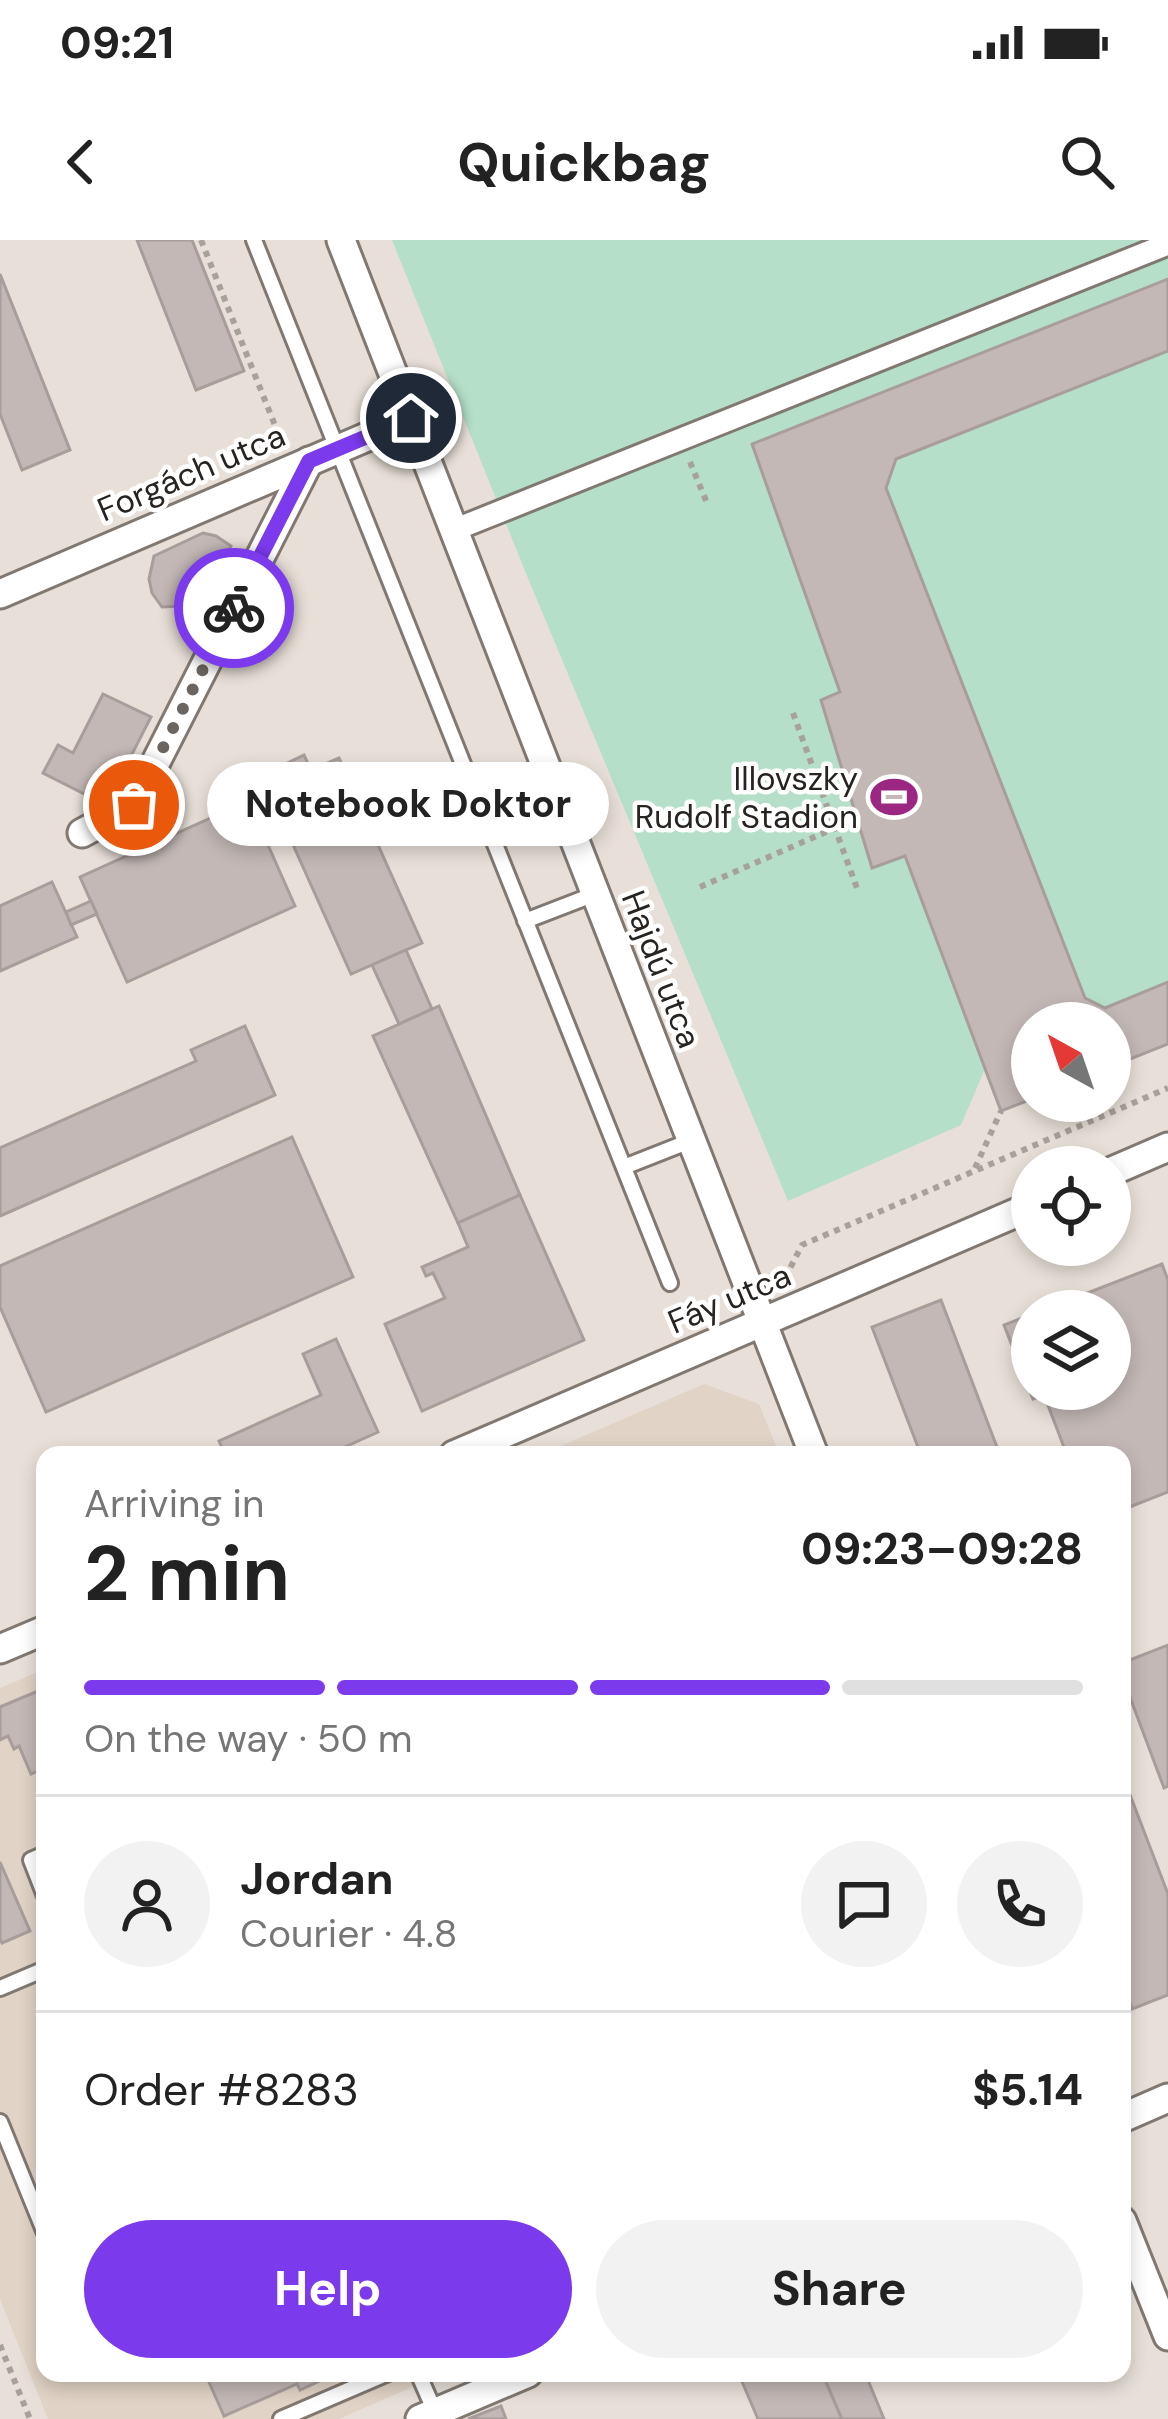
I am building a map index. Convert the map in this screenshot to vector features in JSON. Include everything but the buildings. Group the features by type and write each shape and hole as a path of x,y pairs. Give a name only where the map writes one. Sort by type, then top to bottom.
{"street":[{"name":"Hajdú utca","path":"341,240 810,1446"},
{"path":"454,530 1168,244"},
{"name":"Forgách utca","path":"0,594 411,418"},
{"path":"82,833 134,805 300,465"},
{"path":"1131,1163 1168,1147"},
{"name":"Fáy utca","path":"475,1446 1011,1215"},
{"path":"0,1649 36,1634"},
{"path":"1131,2114 1168,2098"},
{"path":"1131,2244 1168,2336"},
{"path":"428,2416 507,2382"}],"lane":[{"path":"254,240 670,1283"},
{"path":"525,921 595,894"},
{"path":"624,1167 690,1142"},
{"path":"0,1988 36,1973"},
{"path":"0,2122 36,2211"},
{"path":"281,2419 367,2382"},
{"path":"420,2382 428,2416"}],"path":[{"path":"201,240 300,465"},
{"path":"681,439 707,503"},
{"path":"794,713 858,891"},
{"path":"700,887 835,828"},
{"path":"760,1324 802,1245 1168,1088"},
{"path":"974,1170 1001,1111"},
{"path":"0,2345 30,2419"}],"shaded area":[{"path":"704,1384 759,1404 776,1446 561,1446"},
{"path":"36,1673 36,2382 423,2382 339,2419 48,2419 0,2299 0,1688"}],"green space":[{"name":"Illovszky Rudolf Stadion","path":"392,240 1168,240 1168,1044 1131,1059 1131,1002 1011,1002 1011,1107 1001,1111 984,1071 961,1125 788,1201"}],"way so far":[{"path":"134,805 234,608"}],"place":[{"name":"Illovszky Rudolf Stadion","path":"894,797"},
{"name":"Notebook Doktor","path":"134,805"}],"route":[{"path":"234,608 309,461 411,418"}]}
